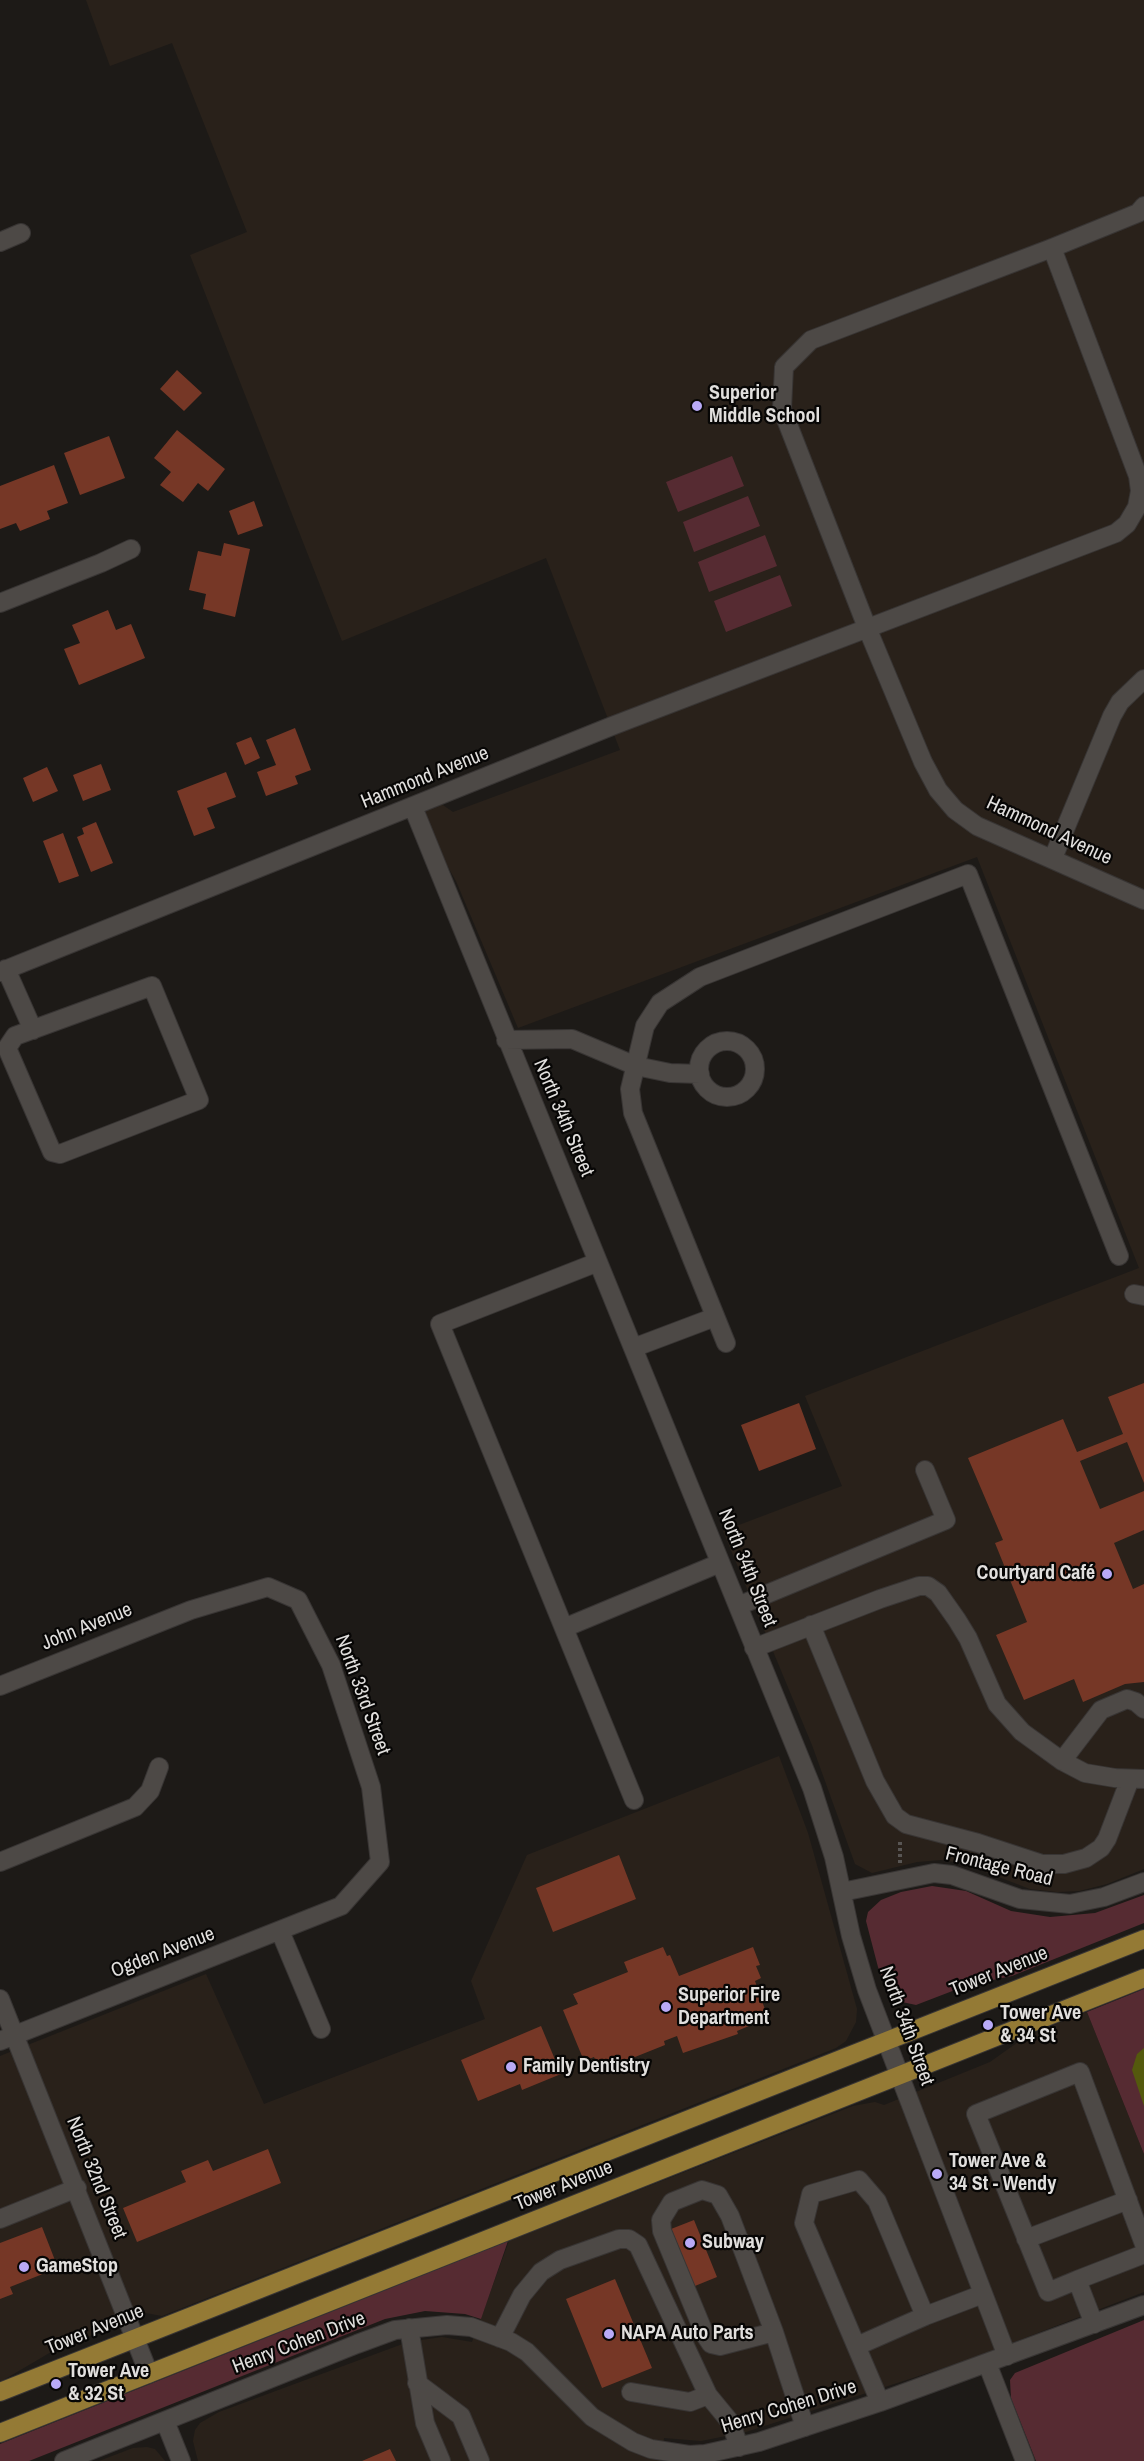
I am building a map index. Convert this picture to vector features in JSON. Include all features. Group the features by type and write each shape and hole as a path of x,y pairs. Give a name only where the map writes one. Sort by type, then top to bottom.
{"main road":[{"name":"Tower Avenue","path":"0,2392 1144,1939"},
{"name":"Tower Avenue","path":"0,2433 1144,1978"}],"street":[{"path":"868,630 782,409 784,367 811,340 1052,248 1138,213 1144,206"},
{"path":"0,242 21,233"},
{"name":"Hammond Avenue","path":"3,971 612,726 868,630 1116,533 1127,524 1137,507 1140,491 1138,476 1052,248"},
{"path":"0,603 101,564 131,549"},
{"name":"Hammond Avenue","path":"868,630 923,762 938,790 955,810 977,826 1144,900"},
{"path":"1053,858 1112,716 1120,702 1144,679"},
{"name":"North 34th Street","path":"413,807 812,1788 842,1892 857,1957 886,2041 1007,2356"},
{"path":"726,1343 633,1113 630,1089 645,1026 660,1003 682,986 700,977 968,874 1119,1256"},
{"path":"3,971 33,1030"},
{"path":"152,986 199,1100 60,1154 52,1152 7,1048 15,1036 33,1030 152,986"},
{"path":"506,1040 572,1039 636,1066 670,1073 699,1074"},
{"path":"598,1262 440,1324 634,1800"},
{"path":"633,1348 715,1317"},
{"path":"738,1606 946,1520 925,1470"},
{"path":"564,1628 720,1563"},
{"path":"754,1648 811,1625 919,1586 934,1589 968,1638 997,1704 1022,1732 1062,1761 1085,1773 1137,1779 1101,1848 1086,1858 1064,1863 1042,1864 978,1843 906,1824 895,1816 875,1781 811,1625"},
{"name":"North 33rd Street","path":"191,1610 268,1587 298,1600 331,1665 371,1787 380,1862 341,1906"},
{"name":"John Avenue","path":"0,1686 191,1610"},
{"path":"1062,1761 1084,1727 1101,1710 1128,1699 1144,1709"},
{"path":"0,1862 135,1807 150,1791 159,1767"},
{"name":"Frontage Road","path":"842,1892 934,1873 952,1875 1020,1899 1052,1904 1090,1901 1144,1882"},
{"name":"Ogden Avenue","path":"7,2038 341,1906"},
{"path":"280,1931 321,2029"},
{"name":"North 32nd Street","path":"0,1999 7,2038 77,2188 149,2374"},
{"path":"1144,2244 1080,2072 976,2114 1048,2292 1144,2254"},
{"path":"880,2402 804,2223 811,2194 859,2180 877,2201 925,2316"},
{"path":"0,2219 77,2188"},
{"path":"774,2332 720,2346 711,2344 705,2336 662,2231 661,2220 672,2202 702,2190 710,2190 718,2195 774,2332 806,2427"},
{"path":"1026,2239 1128,2200"},
{"path":"500,2338 522,2295 541,2272 560,2260 619,2239 629,2239 638,2245 708,2395 731,2423 739,2447"},
{"path":"1077,2280 1094,2324"},
{"path":"857,2346 983,2294"},
{"name":"Henry Cohen Drive","path":"64,2461 357,2344 409,2328 447,2325 471,2327 500,2338 526,2352 592,2417 633,2442 670,2456 689,2455 739,2447 806,2427 1144,2305"},
{"path":"409,2328 425,2423 441,2461"},
{"path":"987,2363 1025,2461"},
{"path":"417,2383 461,2416 480,2461"},
{"path":"631,2392 690,2402 708,2395"},
{"path":"165,2421 182,2461"}],"path":[{"path":"903,1878 899,1848 906,1824"}],"shaded area":[{"name":"Superior Middle School","path":"86,0 1144,0 1144,1869 1107,1884 1079,1891 1057,1892 1030,1889 962,1863 941,1860 917,1862 872,1873 855,1864 812,1745 723,1531 842,1486 805,1396 1139,1268 977,857 518,1028 456,881 413,807 434,799 453,812 620,750 546,558 342,641 190,255 247,232 172,43 110,66"},
{"path":"732,456 744,486 678,512 666,482"},
{"path":"748,496 760,526 694,552 683,522"},
{"path":"765,535 777,566 709,592 698,562"},
{"path":"780,575 792,606 726,632 714,601"},
{"path":"779,1756 808,1833 857,2009 856,2022 846,2041 836,2048 162,2316 146,2313 51,2352 0,2382 0,2056 206,1974 264,2104 485,2019 471,1981 527,1855"},
{"path":"932,1886 966,1891 1011,1911 1050,1917 1095,1913 1144,1895 1144,1923 1012,1976 968,1985 916,2005 902,2002 887,1989 878,1967 866,1921 868,1912 881,1900 901,1892"},
{"path":"1144,1989 1144,2154 1087,2012"},
{"path":"1087,2012 1144,2154 1144,2292 965,2361 746,2432 701,2441 664,2438 661,2461 198,2461 193,2441 195,2430 200,2423 219,2412 408,2342 442,2337 472,2342 509,2241 853,2106 875,2102 884,2105 990,2062 1028,2035"},
{"path":"1144,2048 1144,2106 1132,2070 1137,2054"},
{"path":"508,2241 481,2319 465,2314 425,2311 385,2319 29,2461 0,2461 0,2444"},
{"path":"1144,2320 1144,2461 1036,2461 1011,2398 1010,2380 1015,2373"},
{"path":"133,2448 155,2449 165,2461 99,2461"}],"building":[{"path":"177,370 202,393 184,411 160,389"},
{"path":"177,430 225,469 208,491 198,483 183,502 160,485 171,472 154,458"},
{"path":"109,436 125,478 80,495 64,453"},
{"path":"54,465 68,503 47,511 50,519 20,531 16,523 0,529 0,486"},
{"path":"254,501 263,526 238,535 229,511"},
{"path":"224,543 250,549 235,617 203,609 206,594 189,590 198,551 221,556"},
{"path":"108,610 116,630 131,624 145,658 79,685 64,649 80,643 72,625"},
{"path":"295,728 311,770 295,776 298,784 266,796 257,772 276,765 266,740"},
{"path":"251,737 260,758 245,765 236,743"},
{"path":"101,764 111,790 83,801 73,775"},
{"path":"47,767 58,791 33,802 23,778"},
{"path":"226,772 236,797 207,808 215,828 194,836 177,791"},
{"path":"96,822 113,863 91,872 77,837 84,834 82,828"},
{"path":"63,833 79,876 59,883 43,841"},
{"path":"1144,1383 1144,1483 1127,1442 1080,1461 1100,1509 1144,1491 1144,1530 1114,1543 1133,1589 1144,1584 1144,1682 1125,1684 1083,1702 1074,1679 1024,1700 996,1635 1027,1622 995,1543 1003,1540 968,1458 1063,1419 1077,1452 1123,1434 1108,1397"},
{"path":"799,1403 816,1449 759,1471 741,1425"},
{"path":"619,1855 636,1899 553,1932 536,1888"},
{"name":"Superior Fire Department","path":"663,1947 667,1956 670,1955 679,1976 753,1947 760,1965 756,1966 761,1978 755,1981 768,2018 737,2031 738,2034 683,2053 677,2036 664,2041 665,2045 600,2071 594,2057 584,2061 563,2010 578,2004 573,1994 628,1972 624,1962"},
{"name":"Family Dentistry","path":"541,2026 561,2074 522,2090 520,2084 478,2101 461,2060"},
{"path":"268,2149 281,2183 137,2242 123,2208 186,2182 181,2171 208,2160 213,2171"},
{"name":"Subway","path":"694,2220 717,2277 690,2288 671,2229"},
{"path":"42,2227 58,2268 10,2287 13,2294 0,2299 0,2243"},
{"name":"NAPA Auto Parts","path":"615,2279 652,2368 602,2388 566,2299"},
{"path":"390,2449 396,2461 362,2461"}],"place":[{"name":"Superior Middle School","path":"697,406"},
{"name":"Courtyard Café","path":"1107,1574"},
{"name":"Superior Fire Department","path":"666,2007"},
{"name":"Tower Ave & 34 St","path":"988,2025"},
{"name":"Family Dentistry","path":"511,2067"},
{"name":"Tower Ave & 34 St - Wendy","path":"937,2174"},
{"name":"Subway","path":"690,2243"},
{"name":"GameStop","path":"24,2267"},
{"name":"NAPA Auto Parts","path":"609,2334"},
{"name":"Tower Ave & 32 St","path":"56,2384"}]}
